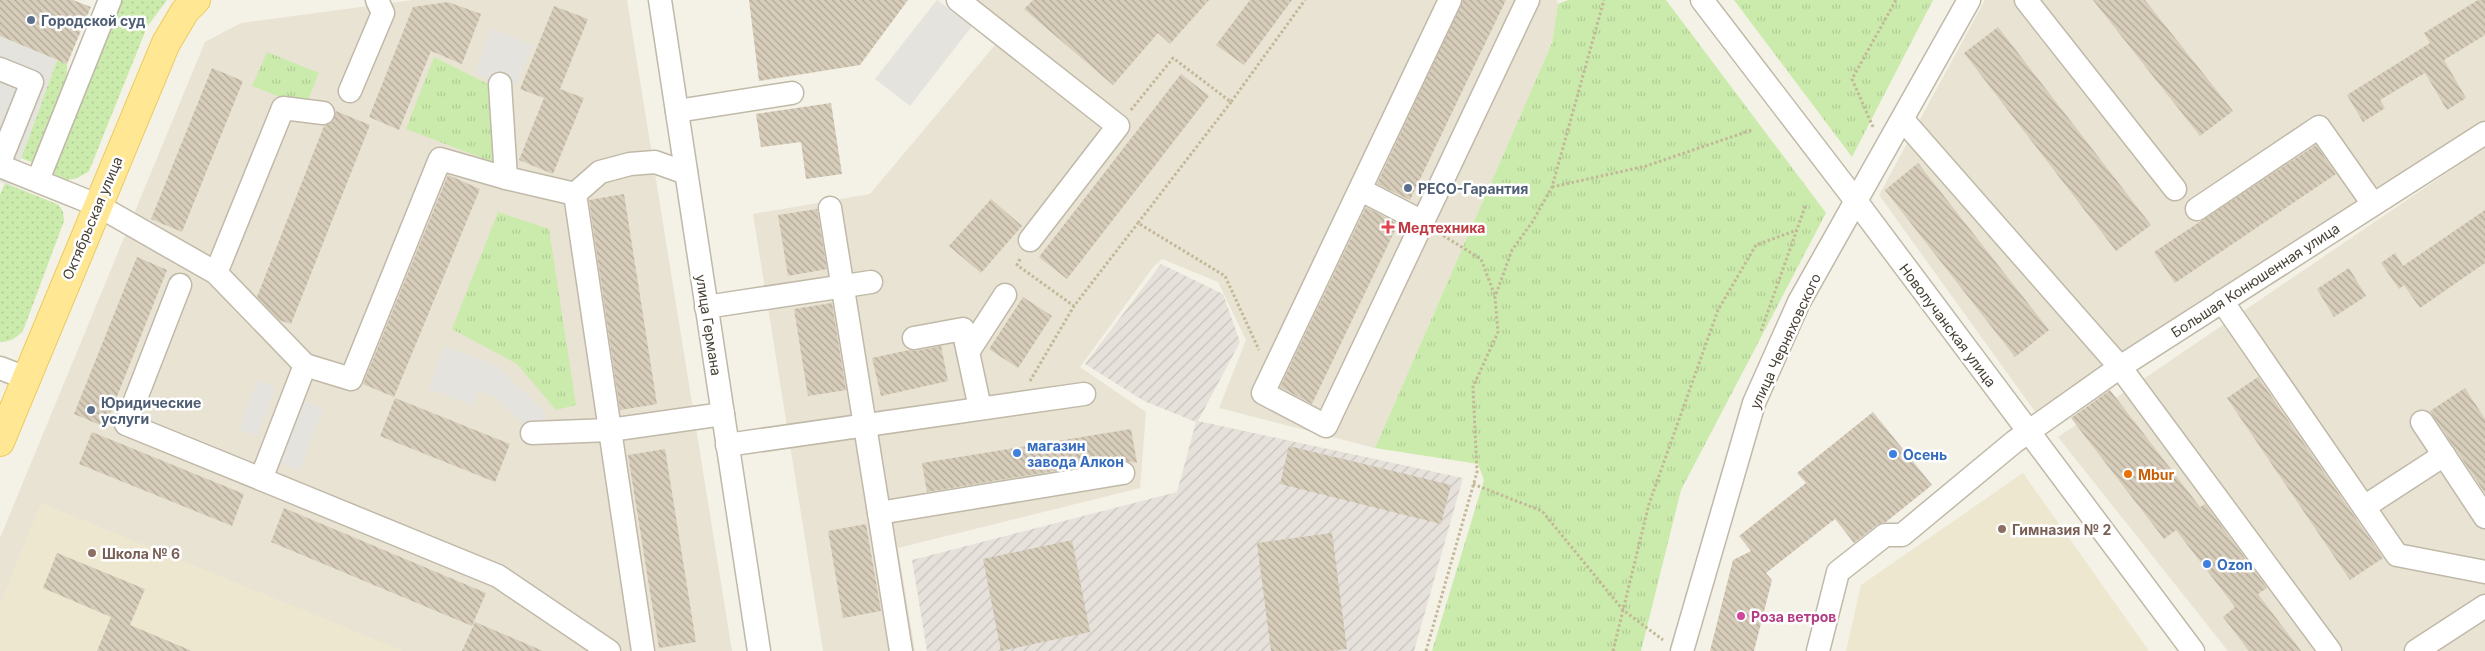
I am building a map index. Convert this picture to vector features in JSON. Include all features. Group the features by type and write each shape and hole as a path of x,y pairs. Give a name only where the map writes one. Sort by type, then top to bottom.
{"main road":[{"name":"Октябрьская улица","path":"0,442 166,43 185,11 196,0"}],"street":[{"path":"38,180 110,0"},
{"path":"350,90 383,13 377,0"},
{"name":"улица Германа","path":"660,0 758,651"},
{"path":"958,0 1118,126 1030,240"},
{"path":"1450,0 1263,393 1326,426 1528,0"},
{"name":"Новолучанская улица","path":"1702,0 1856,201 2027,432 2193,651"},
{"name":"улица Черняховского","path":"1673,646 1754,403 1799,302 1885,153 1969,0"},
{"path":"2026,0 2175,189"},
{"path":"0,69 32,82 0,164 97,205 216,274 306,365 351,379 440,158 506,178 575,194"},
{"path":"500,84 506,178"},
{"path":"677,111 792,93"},
{"path":"216,274 284,108 323,113"},
{"path":"1903,120 2120,367 2330,651"},
{"path":"2197,209 2319,128 2373,204"},
{"name":"Большая Конюшенная улица","path":"1818,651 1838,572 1885,535 1902,535 2027,432 2120,367 2485,132"},
{"path":"575,194 600,172 630,164 655,162 686,173"},
{"path":"1361,190 1423,222"},
{"path":"575,194 643,651"},
{"path":"830,208 901,651"},
{"path":"706,307 871,282"},
{"path":"180,285 126,424 498,576 609,651"},
{"path":"968,352 1005,295"},
{"path":"2222,301 2397,555 2485,572"},
{"path":"914,338 963,329 980,408"},
{"path":"261,479 306,365"},
{"path":"0,368 26,378"},
{"path":"727,445 1084,394"},
{"path":"532,433 610,430 723,414"},
{"path":"2422,422 2485,517"},
{"path":"2364,507 2444,455"},
{"path":"879,513 1123,473"},
{"path":"2416,651 2485,606"}],"path":[{"path":"1017,403 1074,306 1232,102 1305,0"},
{"path":"1495,297 1512,250 1533,221 1552,187 1604,0"},
{"path":"1885,153 1852,79 1896,0"},
{"path":"1118,126 1173,58 1232,102"},
{"path":"1552,187 1646,166 1752,130"},
{"path":"1423,222 1481,259 1495,297 1498,332 1473,387 1477,472 1426,651"},
{"path":"1138,223 1225,276 1262,357 1273,373"},
{"path":"1613,651 1649,504 1718,310 1756,245 1797,230"},
{"path":"1030,240 1017,265 1074,306"},
{"path":"1473,484 1542,511 1623,610 1673,646"}],"shaded area":[{"path":"413,0 627,0 732,651 0,651 0,538 205,42 241,23"},
{"path":"937,0 972,26 910,106 875,79"},
{"path":"967,0 1557,0 1558,4 1552,43 1375,448 1219,408 1246,340 1218,282 1162,259 1154,266 1080,367 1146,412 1140,488 898,548 915,651 823,651 753,214 870,194 1005,33"},
{"path":"1985,0 2485,0 2485,120 2036,413 1879,195"},
{"path":"492,28 533,45 517,84 500,84 475,73"},
{"path":"0,36 57,60 11,186 0,182"},
{"path":"2485,147 2485,651 2228,651 2058,437"},
{"path":"1161,264 1223,294 1240,342 1198,421 1463,478 1414,651 927,651 912,560 1177,492 1196,422 1144,401 1085,364"},
{"path":"445,346 496,365 541,408 552,426 532,433 494,397 478,391 473,406 428,388"},
{"path":"258,380 275,387 257,436 239,429"},
{"path":"301,400 323,409 299,471 277,462"},
{"name":"Гимназия № 2","path":"2023,473 2149,651 1846,651 1861,585"},
{"name":"Школа № 6","path":"41,503 403,651 0,651 0,604"}],"green space":[{"path":"120,0 167,0 147,27 89,171 73,179 57,178 52,172"},
{"path":"1568,0 1666,0 1826,213 1681,490 1641,651 1432,651 1484,480 1478,464 1375,448 1552,43 1558,4"},
{"path":"1734,0 1933,0 1852,157"},
{"path":"267,52 319,73 305,107 252,86"},
{"path":"434,57 488,84 493,162 406,129"},
{"path":"57,60 67,64 66,87 36,164 21,158"},
{"path":"5,183 59,205 63,212 64,221 23,331 13,339 0,342 0,195"},
{"path":"498,212 549,229 576,405 556,410 517,364 452,329"}],"building":[{"path":"0,0 73,0 91,7 67,64 0,36"},
{"path":"749,0 908,0 860,65 759,81"},
{"path":"1033,0 1209,0 1170,44 1158,33 1113,85 1024,9"},
{"path":"1250,0 1292,0 1244,65 1216,45"},
{"path":"1463,0 1506,0 1410,200 1377,184"},
{"path":"2093,0 2145,0 2233,111 2200,136"},
{"path":"2478,0 2485,0 2485,35 2444,60 2466,98 2447,110 2425,73 2380,100 2385,108 2363,122 2347,95 2430,43 2424,33"},
{"path":"448,2 481,14 462,64 431,51 399,130 369,117 413,7"},
{"path":"554,6 588,19 560,89 584,98 553,174 519,160 544,98 520,89"},
{"path":"1998,27 2151,225 2116,251 1964,53"},
{"path":"212,68 243,81 182,232 151,219"},
{"path":"1181,74 1209,96 1067,279 1039,257"},
{"path":"831,103 842,174 806,179 801,142 761,147 756,114"},
{"path":"336,111 370,125 291,324 279,320 257,297 324,126 333,121"},
{"path":"2316,145 2336,174 2175,283 2154,252"},
{"path":"1918,163 2049,330 2015,357 1885,190"},
{"path":"448,175 480,189 394,397 363,384"},
{"path":"624,194 657,404 620,410 589,200"},
{"path":"991,199 1022,226 981,273 949,246"},
{"path":"1366,207 1398,224 1312,404 1280,387"},
{"path":"817,209 827,269 788,276 778,215"},
{"path":"2485,210 2485,263 2420,308 2404,285 2399,289 2381,263 2395,253 2403,266"},
{"path":"137,257 167,270 105,427 74,414"},
{"path":"2349,268 2366,296 2334,317 2317,289"},
{"path":"1023,297 1052,316 1018,368 989,349"},
{"path":"832,303 846,390 808,396 794,309"},
{"path":"941,346 948,381 881,396 872,358 909,350 916,351"},
{"path":"2258,377 2383,558 2350,580 2227,398"},
{"path":"2465,388 2485,419 2485,493 2430,411"},
{"path":"2110,390 2200,507 2205,504 2267,588 2258,594 2301,651 2249,651 2223,617 2235,607 2176,530 2164,539 2071,418"},
{"path":"395,398 510,444 495,482 380,436"},
{"path":"1873,412 1932,485 1886,522 1877,525 1854,543 1835,519 1766,573 1772,580 1754,651 1710,651 1733,560 1751,551 1739,536 1806,483 1797,473"},
{"path":"1131,429 1137,463 1121,460 927,492 922,463"},
{"path":"92,432 244,494 232,526 79,464"},
{"path":"1289,446 1451,485 1441,524 1280,484"},
{"path":"665,449 696,642 659,648 628,455"},
{"path":"284,508 486,593 472,626 271,542"},
{"path":"866,524 881,611 843,618 828,531"},
{"path":"1332,533 1347,649 1330,651 1271,651 1257,543"},
{"path":"1072,540 1090,632 1001,651 983,559"},
{"path":"57,553 145,589 130,625 192,651 97,651 111,617 43,588"},
{"path":"475,622 543,651 462,651"}],"place":[{"name":"Городской суд","path":"31,20"},
{"name":"РЕСО-Гарантия","path":"1408,188"},
{"name":"Медтехника","path":"1388,227"},
{"name":"Юридические услуги","path":"91,410"},
{"name":"магазин завода Алкон","path":"1017,453"},
{"name":"Осень","path":"1893,454"},
{"name":"Mbur","path":"2128,474"},
{"name":"Гимназия № 2","path":"2002,529"},
{"name":"Школа № 6","path":"92,553"},
{"name":"Ozon","path":"2207,564"},
{"name":"Роза ветров","path":"1741,616"}]}
